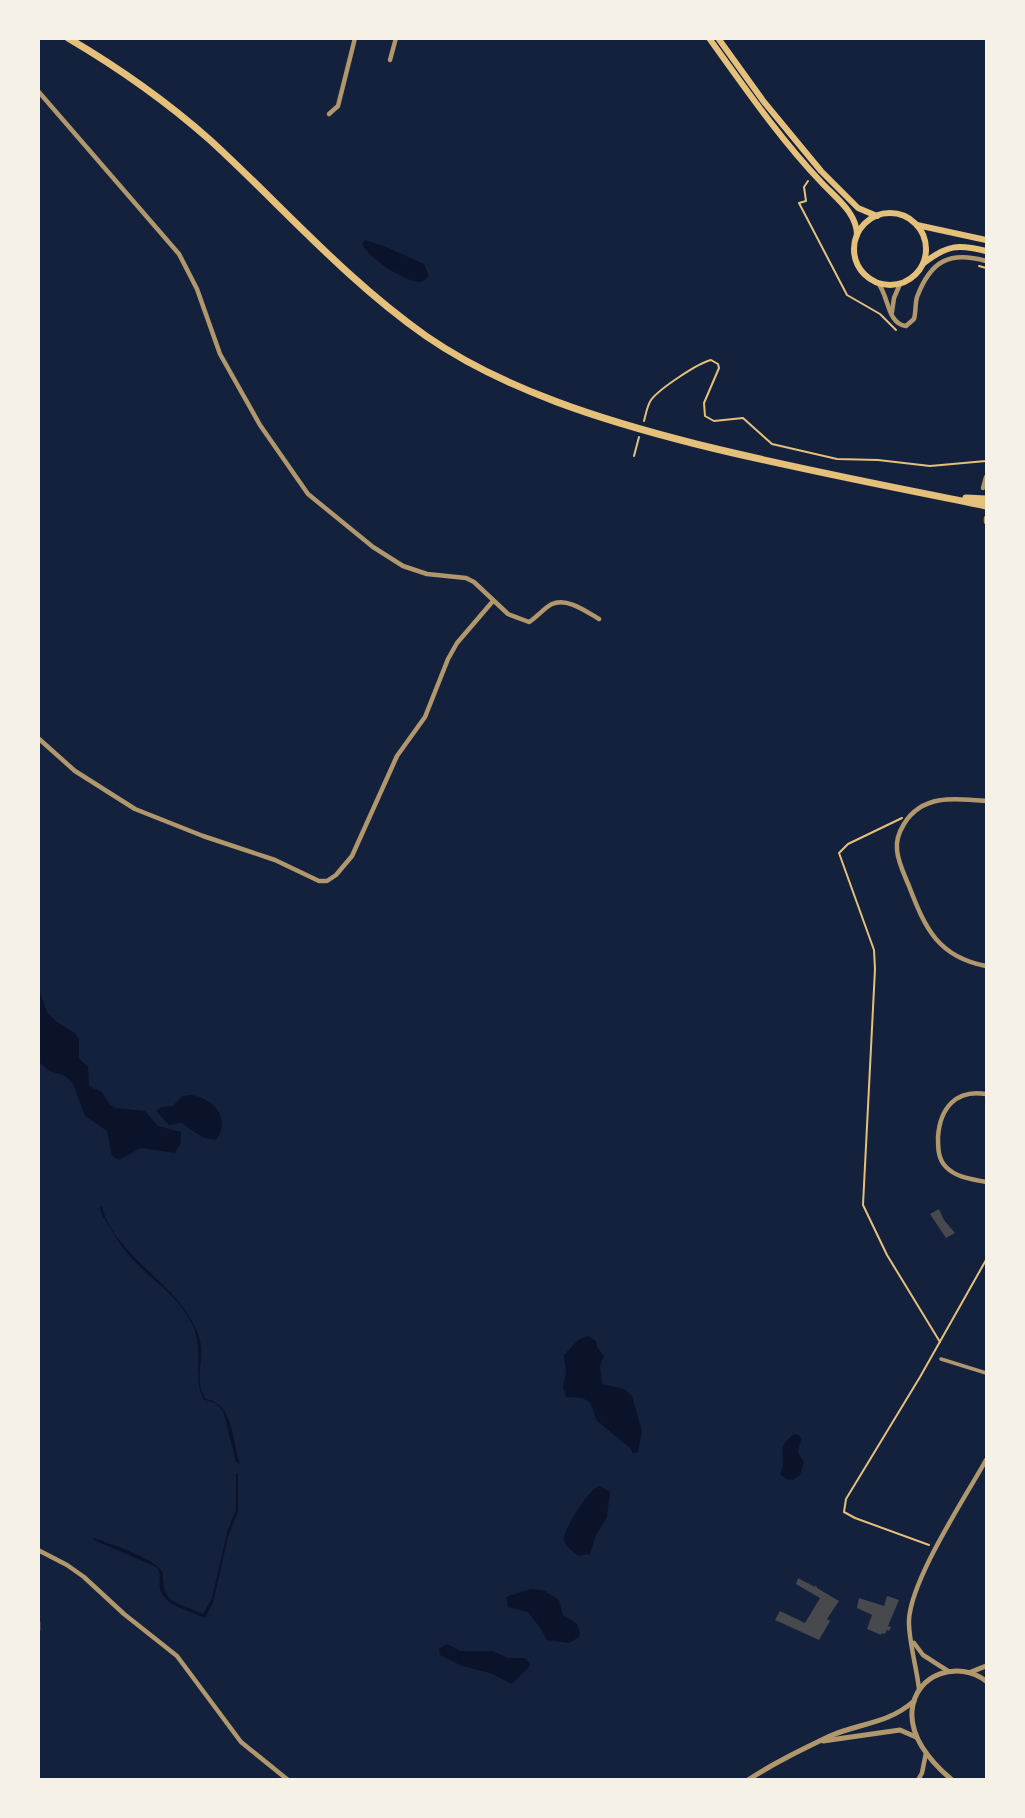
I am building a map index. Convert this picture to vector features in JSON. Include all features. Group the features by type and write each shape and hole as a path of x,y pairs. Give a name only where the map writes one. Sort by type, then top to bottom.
{"highway":[{"path":"68,38 114,65 169,106 209,140 361,286 428,337 467,359 535,393 626,425 747,457 986,506"},
{"path":"941,497 986,499"}],"main road":[{"path":"709,38 763,112 854,218 857,235"},
{"path":"718,38 764,102 821,171 858,208 877,216"},
{"path":"986,240 917,225 904,216 890,213 865,223 857,235 854,249 856,263 864,274 878,283 900,284 915,275 923,264 939,251 949,247 986,251"},
{"path":"917,225 924,236 926,250 923,264"}],"street":[{"path":"329,114 338,106 355,38"},
{"path":"390,60 396,38"},
{"path":"38,91 179,254 197,289 220,355 260,425 308,494 373,547 403,566 427,574 466,578 474,582 508,614 523,621 529,622 549,605 558,602 577,607 599,619"},
{"path":"878,283 896,323 900,326 911,324 922,286 930,273 944,260 962,256 986,261"},
{"path":"891,313 900,284"},
{"path":"983,488 986,477"},
{"path":"38,738 75,771 135,809 275,860 319,881 327,881 337,875 352,856 397,755 425,717 457,643 493,601"},
{"path":"986,801 937,800 912,813 901,829 897,849 924,922 933,936 968,963 986,966"},
{"path":"986,1094 963,1094 946,1107 939,1130 938,1149 943,1163 956,1174 986,1182"},
{"path":"941,1359 986,1373"},
{"path":"919,1689 909,1629 910,1611 937,1548 986,1460"},
{"path":"38,1550 84,1577 124,1614 177,1656 241,1742 288,1780"},
{"path":"38,1622 38,1630"},
{"path":"912,1639 923,1655 948,1671"},
{"path":"952,1780 938,1768 917,1738 912,1712 914,1701 927,1680 948,1671 971,1672 986,1665"},
{"path":"971,1672 986,1681"},
{"path":"748,1780 780,1760 847,1730 891,1718 914,1701"},
{"path":"820,1742 900,1730 917,1738"},
{"path":"918,1780 926,1753"}],"path":[{"path":"799,203 807,198 804,187 808,181"},
{"path":"647,410 656,394 711,360 718,364 719,368 704,403 705,416 714,421 746,419 768,441 778,446 837,459 878,460 919,466 986,461"},
{"path":"912,813 848,844 839,853 874,950 863,1205 887,1255 940,1342"},
{"path":"937,1548 855,1518 844,1512 846,1499 986,1261"},
{"path":"937,1346 941,1359"}],"water":[{"path":"365,240 424,264 429,276 420,282 396,274 370,255 362,243"},
{"path":"39,990 47,1012 79,1039 79,1058 88,1067 89,1086 102,1092 115,1108 145,1111 158,1126 181,1132 181,1143 175,1153 141,1148 119,1160 112,1156 107,1131 85,1116 73,1084 65,1076 50,1071 39,1062"},
{"path":"191,1095 206,1100 218,1110 222,1123 217,1139 203,1137 182,1123 169,1125 156,1111 161,1107 173,1106 182,1096"},
{"path":"102,1206 107,1222 116,1236 179,1302 193,1323 201,1346 202,1393 206,1399 215,1402 222,1408 227,1416 240,1464 236,1462 223,1411 215,1403 202,1399 198,1380 198,1344 192,1324 170,1294 123,1248 102,1215"},
{"path":"588,1336 596,1341 604,1356 600,1366 602,1384 624,1389 632,1396 642,1431 638,1452 633,1454 631,1449 596,1420 588,1401 566,1397 563,1387 566,1371 564,1355 578,1340"},
{"path":"794,1434 801,1439 798,1453 804,1462 800,1475 793,1480 780,1474 784,1445"},
{"path":"236,1473 238,1511 228,1537 213,1603 205,1618 166,1599 160,1588 160,1575 156,1567 94,1540 152,1562 163,1573 165,1592 169,1597 203,1614 212,1598 228,1529 236,1510"},
{"path":"599,1486 610,1492 607,1517 596,1535 590,1554 578,1556 565,1543 565,1533 584,1501"},
{"path":"530,1589 543,1590 559,1600 563,1615 577,1624 579,1637 569,1643 547,1640 528,1612 508,1607 506,1597"},
{"path":"447,1644 461,1651 493,1651 508,1658 525,1658 530,1664 512,1684 440,1655 439,1649"}],"building":[{"path":"939,1209 955,1233 946,1238 930,1214"},
{"path":"798,1578 815,1587 816,1585 839,1601 827,1619 830,1621 819,1640 775,1620 780,1611 805,1623 820,1598 796,1584"},
{"path":"887,1596 899,1600 888,1626 891,1627 889,1631 881,1635 867,1629 872,1615 857,1608 859,1598 884,1606"}]}
